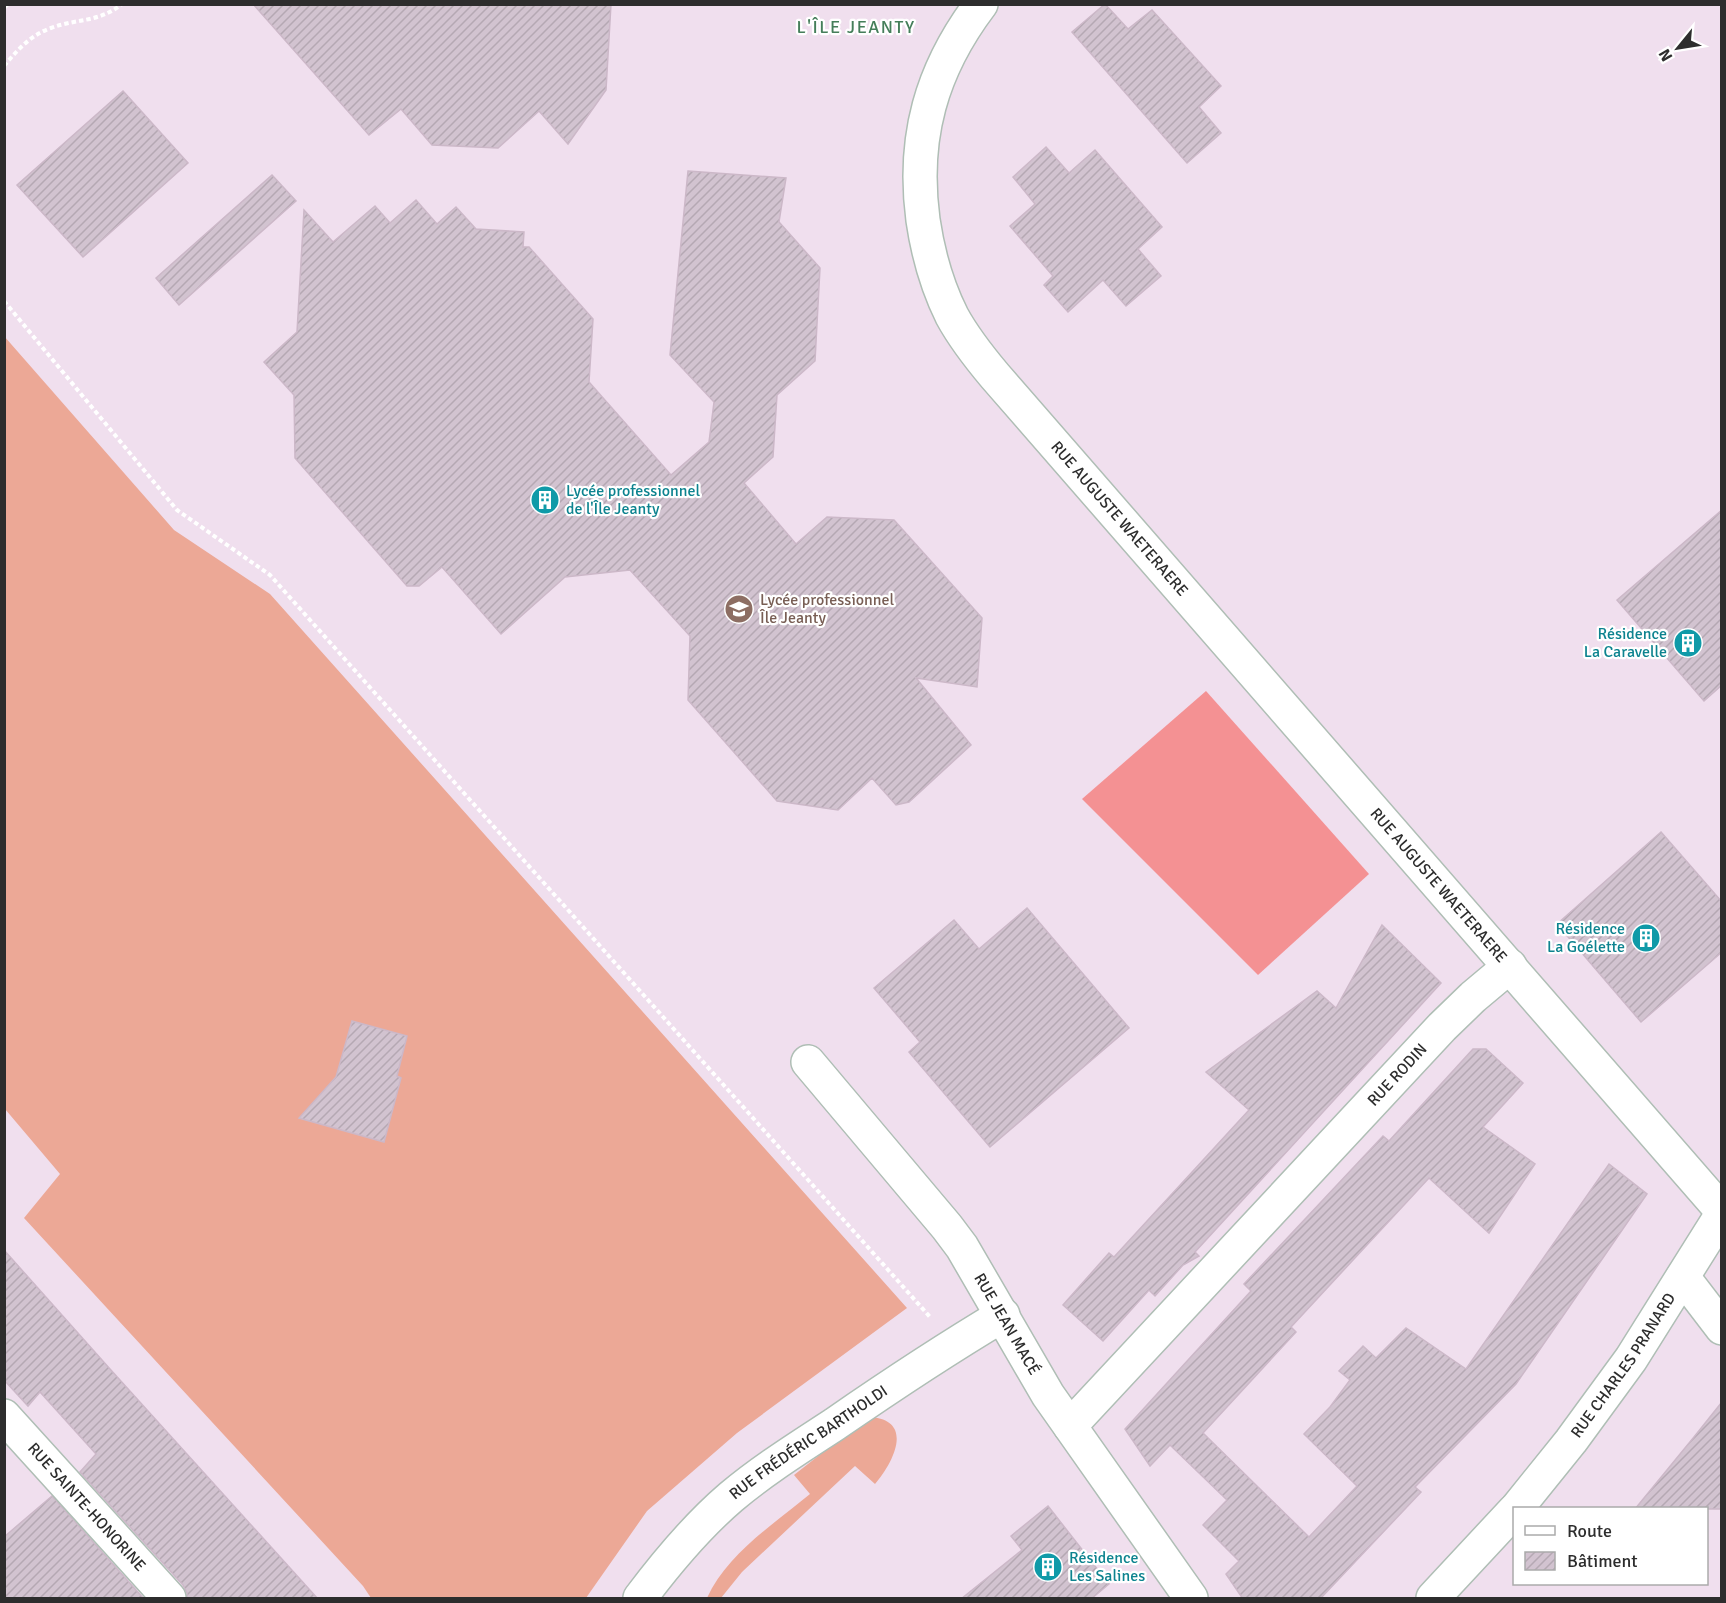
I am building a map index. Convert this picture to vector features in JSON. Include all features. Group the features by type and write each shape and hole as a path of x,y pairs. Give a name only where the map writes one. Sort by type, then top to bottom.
{"street":[{"name":"RUE AUGUSTE WAETERAERE","path":"981,4 955,43 934,88 927,111 919,157 921,205 927,242 935,276 952,315 964,336 995,376 1510,966"},
{"path":"1510,966 1722,1212"},
{"name":"RUE RODIN","path":"1070,1426 1442,1027 1510,966"},
{"name":"RUE JEAN MACÉ","path":"808,1062 947,1227 974,1265 1044,1388 1191,1599"},
{"name":"RUE CHARLES PRANARD","path":"1518,1507 1571,1441 1631,1359 1722,1212"},
{"path":"1683,1277 1722,1328"},
{"name":"RUE FRÉDÉRIC BARTHOLDI","path":"640,1599 688,1538 732,1496 771,1466 904,1377 1003,1315"},
{"name":"RUE SAINTE-HONORINE","path":"4,1416 169,1599"},
{"name":"RUE CHARLES PRANARD","path":"1433,1599 1513,1513"}],"path":[{"path":"4,8 8,4"},
{"path":"4,66 17,50 39,33 52,27 103,17 122,4"},
{"path":"4,301 177,510 270,575 931,1318"}],"shaded area":[{"path":"4,336 174,530 270,594 907,1308 737,1433 647,1511 586,1598 371,1598 363,1586 24,1218 60,1174 5,1109"},
{"path":"1206,691 1369,874 1258,975 1082,799"},
{"path":"871,1417 885,1420 893,1426 896,1434 893,1455 875,1484 855,1466 742,1572 721,1598 707,1598 726,1567 752,1541 810,1494 794,1475"}],"building":[{"path":"253,4 611,4 606,90 568,144 539,111 498,148 432,145 401,109 369,135"},
{"path":"1105,4 1128,29 1152,10 1221,86 1199,107 1221,133 1187,163 1072,32"},
{"path":"123,91 188,163 83,257 17,185"},
{"path":"1046,147 1069,173 1095,150 1162,227 1138,249 1161,276 1126,306 1103,280 1068,312 1044,285 1053,276 1010,226 1035,204 1013,177"},
{"name":"Lycée professionnel de l'Île Jeanty","path":"688,171 786,178 779,222 820,268 815,361 777,395 773,457 744,483 796,544 827,517 894,520 982,618 977,687 916,678 971,745 909,802 896,805 872,778 838,810 777,801 688,700 690,636 630,570 565,577 501,634 442,567 419,586 407,586 295,458 294,395 264,362 297,332 304,210 333,242 375,206 390,223 416,200 437,224 456,207 476,229 524,232 523,247 529,247 593,319 589,382 671,475 709,442 714,402 670,355"},
{"path":"272,175 296,201 179,305 156,278"},
{"name":"Résidence La Caravelle","path":"1722,510 1722,685 1704,701 1617,600"},
{"name":"Résidence La Goélette","path":"1661,832 1722,902 1722,952 1641,1022 1557,924"},
{"path":"1027,908 1129,1028 990,1147 909,1052 920,1042 874,988 954,920 979,949"},
{"path":"1382,925 1441,983 1195,1252 1199,1256 1183,1265 1155,1296 1149,1290 1103,1341 1063,1305 1109,1253 1114,1257 1249,1110 1206,1072 1317,991 1336,1008"},
{"path":"352,1021 407,1036 397,1076 401,1078 384,1142 299,1118 336,1077"},
{"path":"1473,1049 1486,1049 1523,1083 1483,1127 1535,1164 1489,1233 1429,1178 1291,1327 1296,1332 1203,1433 1309,1537 1357,1486 1304,1434 1330,1407 1350,1380 1339,1371 1363,1346 1376,1358 1406,1328 1466,1369 1609,1164 1647,1194 1516,1384 1415,1487 1421,1492 1320,1599 1243,1599 1226,1574 1239,1561 1203,1525 1227,1500 1170,1445 1150,1466 1125,1429 1251,1291 1244,1284 1383,1136 1389,1141"},
{"path":"4,1250 318,1599 187,1599 183,1585 80,1472 96,1454 40,1392 28,1406 4,1380"},
{"path":"1722,1402 1722,1509 1637,1507"},
{"path":"52,1496 144,1599 4,1599 4,1537"},
{"name":"Résidence Les Salines","path":"1048,1506 1109,1584 1091,1599 961,1599 1022,1550 1011,1536"}],"place":[{"name":"Lycée professionnel de l'Île Jeanty","path":"545,500"},
{"name":"Lycée professionnel Île Jeanty","path":"739,609"},
{"name":"Résidence La Caravelle","path":"1688,643"},
{"name":"Résidence La Goélette","path":"1646,938"},
{"name":"Résidence Les Salines","path":"1048,1567"}],"district":[{"name":"L'ÎLE JEANTY","path":"856,27"}]}
